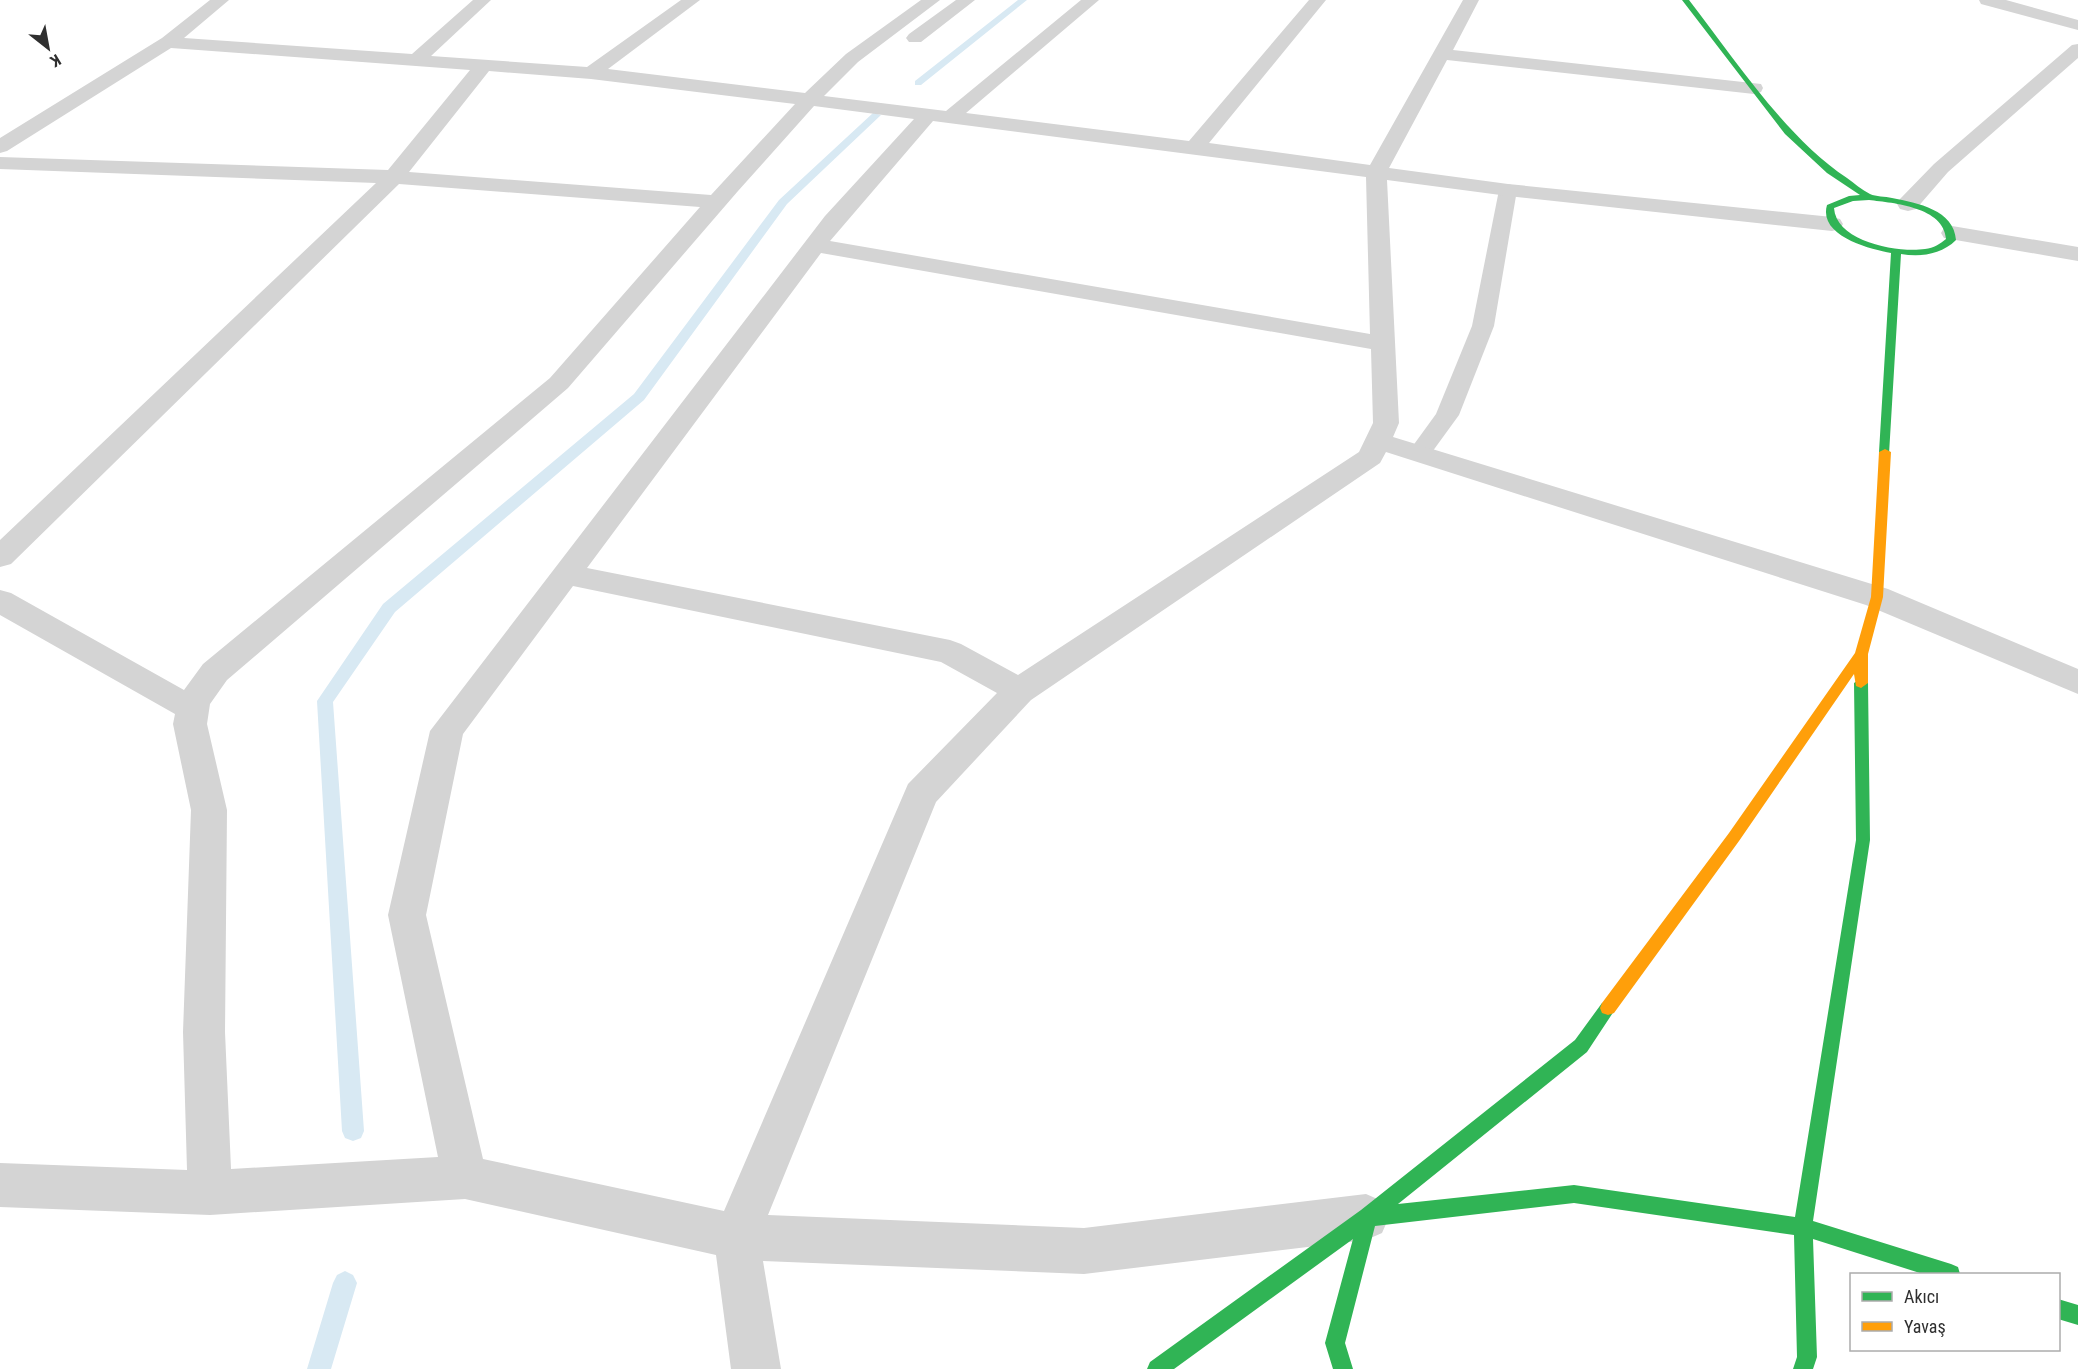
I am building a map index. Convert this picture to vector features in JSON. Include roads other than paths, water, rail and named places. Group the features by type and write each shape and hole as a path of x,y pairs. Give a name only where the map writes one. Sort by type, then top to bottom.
{"street":[{"path":"0,147 168,42 221,0"},
{"path":"416,60 483,0"},
{"path":"591,73 692,0"},
{"path":"210,1193 204,1032 209,810 190,724 194,702 215,672 559,382 716,202 810,99 852,58 932,0"},
{"path":"903,47 967,0"},
{"path":"465,1177 407,915 447,731 834,221 940,115 1090,0"},
{"path":"1194,148 1318,0"},
{"path":"756,1369 735,1237 921,794 1019,691 1370,457 1386,423 1376,172 1471,0"},
{"path":"1685,0 1788,132 1830,171 1869,197"},
{"path":"1987,0 2078,25"},
{"path":"168,42 591,73 810,99 1508,190 1832,224 1857,241 1896,252 1933,251 1944,247 1951,240 1952,233 1938,217 1908,204 1869,197 1839,201 1830,207 1828,215 1832,224"},
{"path":"1908,204 1941,168 2078,49"},
{"path":"1441,54 1754,88"},
{"path":"0,557 394,177 484,65"},
{"path":"810,99 863,71"},
{"path":"0,164 394,177 716,202"},
{"path":"1952,233 2078,254"},
{"path":"815,245 1383,344"},
{"path":"1803,1369 1807,1357 1803,1227 1863,840 1861,654 1877,597 1896,252"},
{"path":"1378,441 1877,597 2078,682"},
{"path":"565,574 950,652 1019,691"},
{"path":"0,601 179,703 194,702"},
{"path":"1157,1369 1368,1217 1581,1046 1734,837 1861,654"},
{"path":"0,1185 210,1193 465,1177 735,1237 1084,1251 1574,1194 1803,1227 1945,1273"},
{"path":"1343,1369 1335,1343 1368,1217"},
{"path":"2060,1310 2078,1315"}],"lane":[{"path":"1419,454 1447,415 1483,326 1508,190"}],"waterway":[{"path":"918,83 1023,0"},
{"path":"353,1131 325,701 389,608 639,397 783,202 876,115"},
{"path":"319,1369 345,1283"}]}
